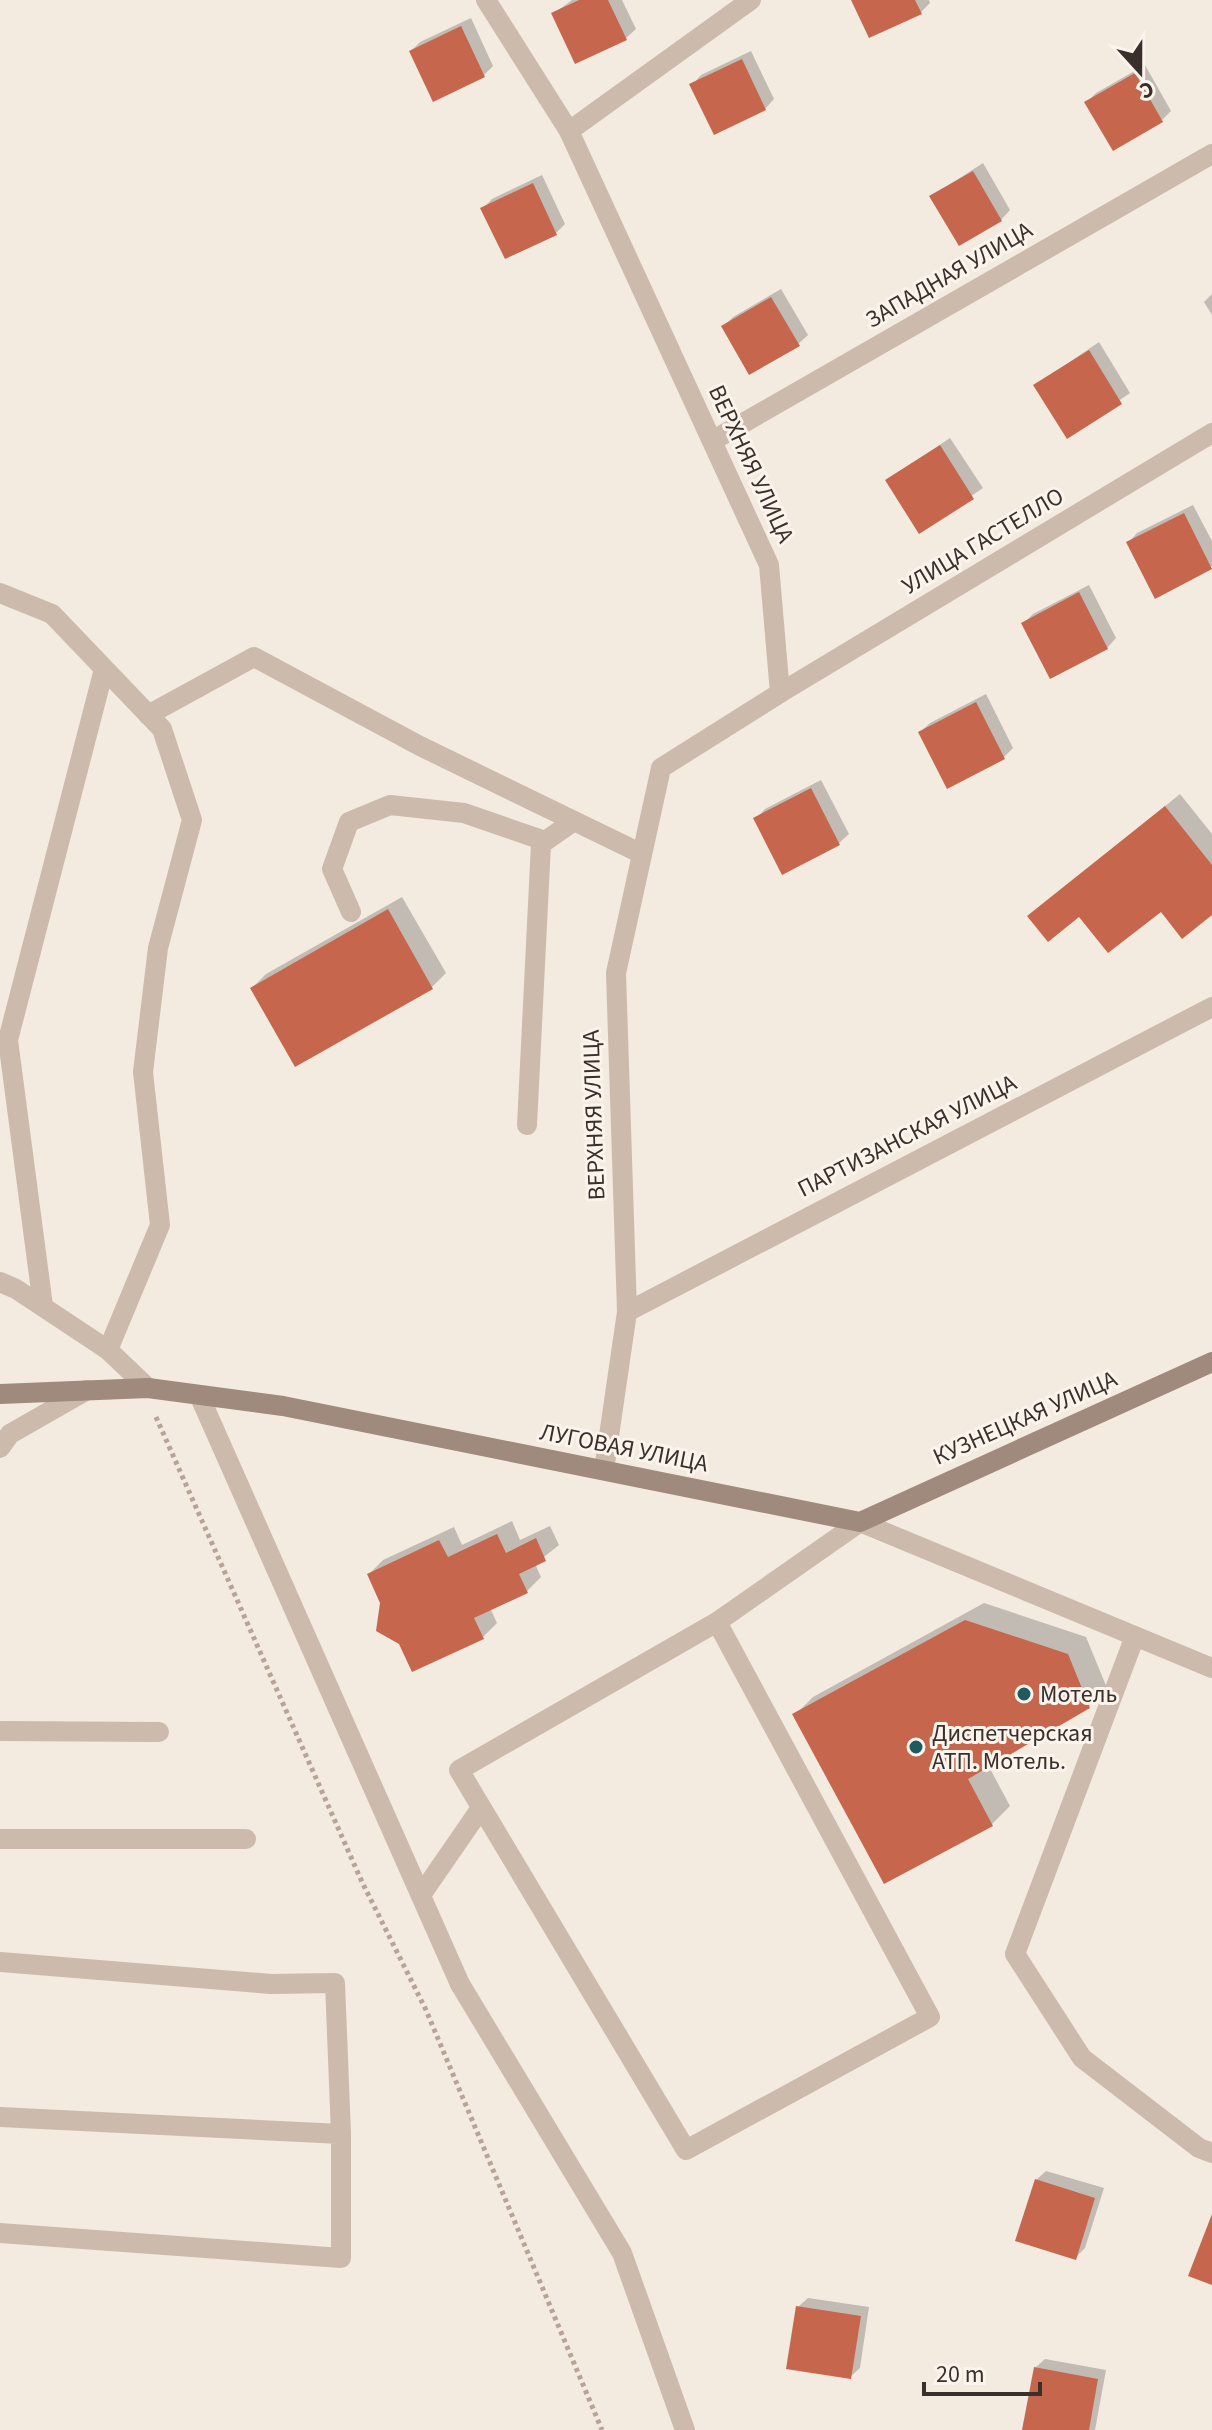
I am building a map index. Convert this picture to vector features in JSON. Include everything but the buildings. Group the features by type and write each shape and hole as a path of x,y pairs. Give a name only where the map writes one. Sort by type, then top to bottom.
{"main road":[{"name":"КУЗНЕЦКАЯ УЛИЦА","path":"860,1522 1212,1362"},
{"name":"ЛУГОВАЯ УЛИЦА","path":"0,1394 146,1388 283,1406 860,1522"}],"street":[{"name":"ВЕРХНЯЯ УЛИЦА","path":"486,0 569,131 769,565 780,693 661,768 640,853 616,973 627,1312 604,1470"},
{"path":"569,131 751,0"},
{"name":"ЗАПАДНАЯ УЛИЦА","path":"712,441 1212,154"},
{"name":"УЛИЦА ГАСТЕЛЛО","path":"780,693 1212,433"},
{"path":"0,593 52,614 162,729 192,820 158,948 143,1072 160,1225 108,1350"},
{"path":"148,715 254,657 420,746 640,853"},
{"path":"43,1306 8,1040 104,669"},
{"path":"351,912 332,869 349,822 390,805 464,813 545,841"},
{"path":"527,1125 541,844 574,821"},
{"name":"ПАРТИЗАНСКАЯ УЛИЦА","path":"627,1312 1212,1007"},
{"path":"0,1282 43,1306 108,1350 146,1388"},
{"path":"0,1448 10,1434 87,1390"},
{"path":"199,1395 460,1984 622,2253 685,2430"},
{"path":"717,1622 930,2017 686,2150 459,1770 717,1622 860,1522"},
{"name":"ЛУГОВАЯ УЛИЦА","path":"860,1522 1212,1668"},
{"path":"1135,1636 1015,1954 1082,2058 1199,2148 1212,2153"},
{"path":"0,1731 159,1732"},
{"path":"421,1895 481,1808"},
{"path":"0,1839 246,1839"},
{"path":"0,1962 271,1984 335,1983 341,2134 341,2258 0,2233"},
{"path":"0,2117 341,2134"}],"path":[{"path":"146,1388 362,1882 426,2010 602,2430"}],"place":[{"name":"Мотель","path":"1024,1694"},
{"name":"Диспетчерская АТП. Мотель.","path":"916,1747"}]}
